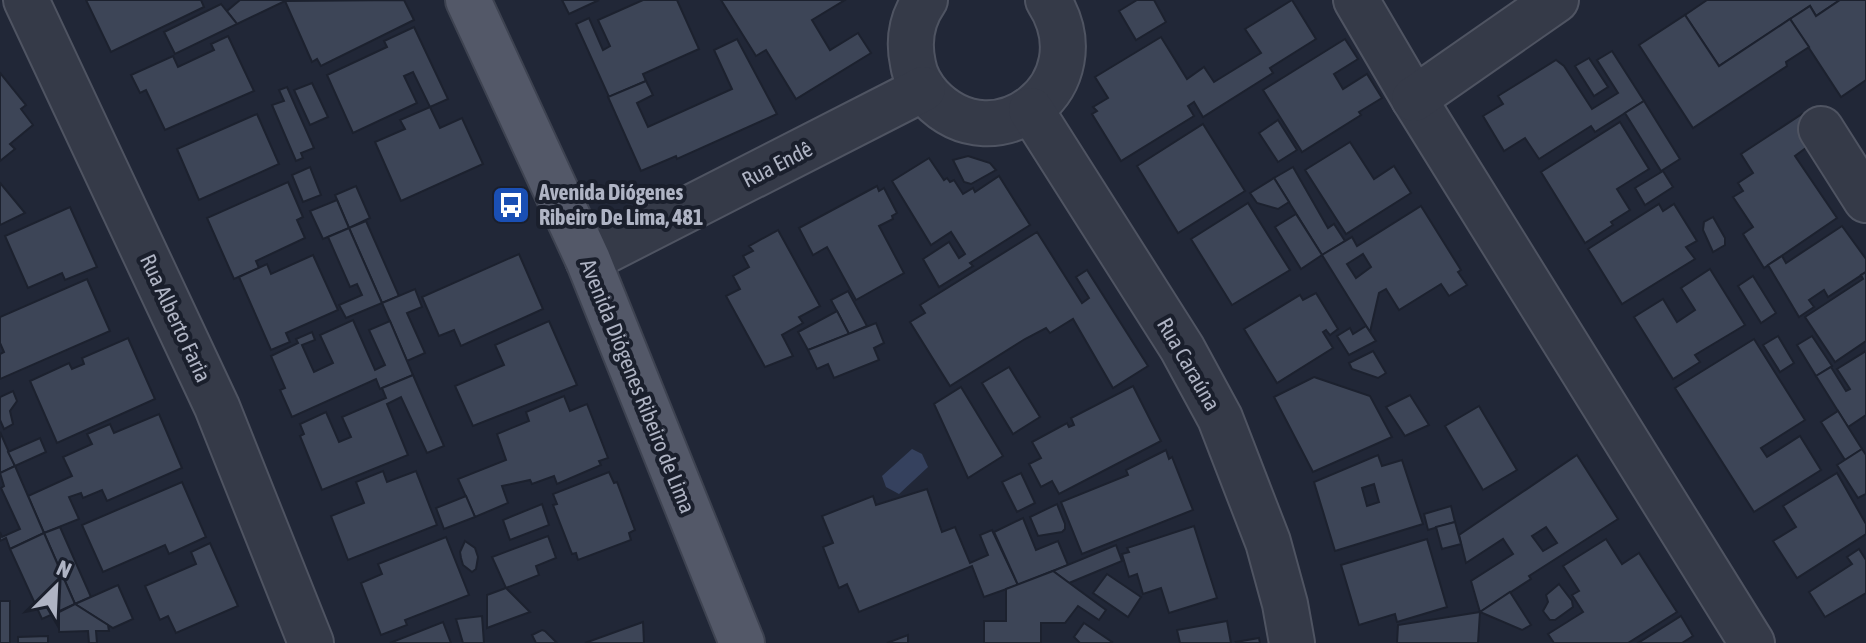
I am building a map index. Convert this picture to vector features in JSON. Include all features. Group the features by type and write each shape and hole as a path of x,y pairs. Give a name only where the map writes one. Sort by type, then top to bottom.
{"main road":[{"name":"Avenida Diógenes Ribeiro de Lima","path":"468,0 588,260 742,643"}],"street":[{"name":"Rua Alberto Faria","path":"26,0 217,407 311,643"},
{"path":"925,0 911,29 910,50 914,71 923,89 940,107 962,119 985,123 1009,120 1031,110 1047,95 1058,77 1064,57 1063,5"},
{"path":"1356,0 1414,99 1752,643"},
{"path":"1414,99 1556,0"},
{"name":"Rua Endê","path":"588,260 923,89"},
{"name":"Rua Caraúna","path":"1031,110 1182,348 1220,418 1268,542 1292,643"},
{"path":"1821,129 1866,200"}],"water":[{"path":"912,449 922,454 928,467 899,494 886,487 882,476"}],"building":[{"path":"86,0 201,0 204,7 111,52"},
{"path":"240,0 287,0 237,24 227,11"},
{"path":"404,0 414,20 321,66 317,59 312,62 285,1"},
{"path":"562,0 599,0 569,14"},
{"path":"643,0 677,0 699,49 643,74 646,81 609,97 576,24 589,18 603,50 610,46 598,20"},
{"path":"721,0 845,0 812,20 830,50 858,33 871,53 796,99 766,50 756,56"},
{"path":"1137,0 1154,0 1166,22 1136,40 1119,11"},
{"path":"1292,0 1316,39 1270,68 1273,73 1203,117 1194,102 1188,106 1194,116 1121,161 1092,114 1097,111 1093,107 1108,98 1095,77 1161,37 1187,79 1204,67 1214,82 1261,53 1245,29"},
{"path":"1707,0 1840,0 1816,16 1810,6 1719,66 1685,15"},
{"path":"1840,0 1866,0 1866,80 1841,97 1790,19 1810,6 1816,16"},
{"path":"221,4 237,24 175,54 164,32"},
{"path":"1685,15 1719,66 1790,19 1809,47 1786,62 1787,66 1693,128 1639,45"},
{"path":"414,27 448,99 430,107 413,72 404,76 417,103 353,133 327,75 387,47 384,41"},
{"path":"228,36 254,91 165,130 146,90 140,93 131,75 173,56 178,67 214,50 211,44"},
{"path":"737,39 777,114 677,159 676,156 641,171 608,97 646,81 653,95 637,103 648,127 732,89 714,50"},
{"path":"1345,39 1358,59 1334,74 1343,89 1367,74 1382,98 1302,152 1263,90"},
{"path":"1612,51 1644,101 1595,132 1591,126 1539,159 1525,138 1504,151 1483,116 1503,104 1498,96 1556,60 1564,66 1592,109 1618,93 1597,60"},
{"path":"1589,58 1608,87 1594,96 1575,66"},
{"path":"0,73 26,105 21,109 33,125 10,144 15,149 0,161"},
{"path":"312,83 328,117 310,125 294,90"},
{"path":"287,87 314,148 301,153 303,158 296,161 272,105 284,101 279,90"},
{"path":"1644,101 1680,159 1661,171 1625,113"},
{"path":"430,107 440,128 462,118 483,164 401,201 375,142 405,129 400,120"},
{"path":"257,114 279,164 199,200 177,149"},
{"path":"1802,114 1818,139 1795,156 1837,218 1764,268 1743,234 1753,227 1733,197 1743,191 1738,183 1753,173 1741,154"},
{"path":"1278,120 1297,150 1278,162 1259,133"},
{"path":"1620,122 1649,169 1617,189 1630,210 1585,243 1541,172"},
{"path":"1203,124 1245,191 1178,233 1137,166"},
{"path":"1350,142 1374,179 1394,166 1411,193 1346,234 1305,170"},
{"path":"968,156 990,163 996,170 971,184 964,182 953,160"},
{"path":"929,158 944,180 954,180 963,194 973,188 975,192 999,176 1030,225 939,287 923,259 949,242 959,258 965,254 951,232 931,245 892,181"},
{"path":"310,167 321,195 303,202 292,175"},
{"path":"1293,167 1328,228 1334,224 1345,241 1322,255 1274,178"},
{"path":"1663,171 1673,187 1645,205 1635,188"},
{"path":"1274,178 1289,202 1278,209 1257,203 1250,193"},
{"path":"288,182 303,217 297,220 305,238 256,261 259,268 234,279 207,218"},
{"path":"0,183 25,213 0,225"},
{"path":"356,186 370,218 349,228 335,195"},
{"path":"877,186 879,191 884,188 897,213 892,216 893,219 879,226 904,273 856,300 827,247 813,255 799,228"},
{"path":"337,200 349,228 323,239 310,211"},
{"path":"1248,203 1290,270 1232,305 1191,239"},
{"path":"1659,204 1663,211 1674,204 1697,241 1686,247 1695,259 1622,304 1588,249"},
{"path":"1421,206 1467,285 1449,296 1441,284 1399,310 1386,289 1379,293 1370,332 1322,255 1352,237 1357,246","holes":["1363,254 1371,267 1356,278 1347,264"]},
{"path":"70,207 97,267 65,280 62,273 28,288 5,236"},
{"path":"1296,214 1322,255 1301,269 1275,227"},
{"path":"1713,217 1725,238 1725,245 1713,252 1703,230 1704,222"},
{"path":"366,221 399,296 382,303 349,228"},
{"path":"1842,226 1866,259 1866,272 1828,297 1824,290 1809,300 1814,307 1799,317 1768,265 1782,256 1786,263"},
{"path":"349,228 382,303 346,318 339,305 362,295 357,284 350,287 328,237"},
{"path":"778,230 820,306 799,317 803,323 782,335 793,356 765,367 726,296 740,289 733,276 749,267 743,256 753,251 749,246"},
{"path":"1037,232 1082,303 1089,298 1076,277 1087,270 1148,366 1113,388 1073,319 1050,333 1046,328 1025,339 950,386 910,322 925,313 920,305"},
{"path":"519,254 543,309 461,346 454,330 439,336 422,297"},
{"path":"313,255 338,310 286,333 290,342 271,350 239,277 267,264 271,274"},
{"path":"1710,269 1745,325 1695,355 1700,362 1673,379 1634,317 1663,299 1677,322 1695,310 1681,288"},
{"path":"1866,272 1866,341 1835,362 1805,317 1863,279 1861,275"},
{"path":"1753,276 1776,313 1761,323 1738,286"},
{"path":"87,279 110,331 0,379 0,354 4,352 0,343 0,317"},
{"path":"415,289 422,307 407,313 425,353 407,361 382,303"},
{"path":"848,291 867,326 849,334 831,300"},
{"path":"1316,293 1338,329 1330,335 1326,330 1323,332 1333,348 1277,383 1244,329 1300,295 1303,300"},
{"path":"837,311 849,334 808,350 798,332"},
{"path":"353,320 375,370 385,365 369,330 390,321 413,375 380,389 376,379 292,417 280,390 285,388 271,356 298,343 296,339 312,332 315,340 302,345 314,372 333,363 320,335"},
{"path":"549,321 577,385 473,426 455,386 504,365 495,345"},
{"path":"876,323 884,343 874,348 879,360 834,378 828,364 817,369 808,350"},
{"path":"1366,326 1376,341 1349,355 1337,336 1350,328 1353,334"},
{"path":"1778,336 1794,363 1780,372 1763,345"},
{"path":"1812,336 1832,366 1816,376 1797,345"},
{"path":"128,338 155,399 57,443 30,381 69,363 72,369 84,364 82,358"},
{"path":"1754,339 1805,420 1761,448 1767,457 1800,436 1821,470 1754,512 1675,388"},
{"path":"1373,351 1386,373 1378,378 1352,369 1349,363"},
{"path":"1866,351 1866,415 1848,427 1816,376 1831,367 1846,391 1850,389 1837,369"},
{"path":"1009,367 1040,417 1013,434 982,383"},
{"path":"413,375 444,446 427,453 401,397 387,404 408,455 322,490 300,436 304,434 300,424 326,412 339,442 351,437 342,417 386,398 382,388"},
{"path":"1314,377 1370,396 1392,437 1313,472 1274,397"},
{"path":"1133,386 1161,441 1059,494 1052,481 1041,487 1029,464 1041,458 1032,442 1067,423 1069,427 1074,425 1071,418"},
{"path":"961,387 1003,456 968,478 934,404"},
{"path":"13,391 17,401 10,411 13,424 4,429 0,420 0,397"},
{"path":"1410,395 1429,425 1405,436 1386,407"},
{"path":"564,396 570,411 587,404 608,458 599,461 601,465 557,484 554,476 532,484 530,480 502,486 508,503 475,517 458,479 506,460 497,434 529,421 526,412"},
{"path":"1479,406 1517,470 1483,490 1445,426"},
{"path":"1838,411 1862,449 1845,460 1821,422"},
{"path":"159,414 182,468 107,501 102,490 83,498 81,493 69,497 79,519 44,533 28,496 72,476 63,457 92,444 87,434 110,424 114,433"},
{"path":"0,432 15,466 0,473"},
{"path":"40,438 46,452 15,466 8,452"},
{"path":"1862,449 1866,455 1866,494 1858,498 1837,465"},
{"path":"1166,450 1169,459 1172,457 1193,510 1082,554 1061,502 1128,475 1126,470"},
{"path":"1378,455 1382,466 1402,460 1423,524 1335,551 1314,482","holes":["1374,484 1379,502 1367,506 1362,488"]},
{"path":"1577,455 1618,519 1529,576 1531,579 1480,612 1471,581 1513,554 1503,539 1466,563 1459,535","holes":["1546,527 1557,543 1543,551 1532,536"]},
{"path":"15,466 44,533 10,549 6,538 0,541 0,532 2,537 20,529 1,488 4,486 0,473"},
{"path":"383,471 387,482 416,471 437,525 348,560 331,516 364,503 356,482"},
{"path":"609,472 614,483 617,482 635,530 629,533 631,540 578,560 576,553 572,554 553,505 557,504 553,494"},
{"path":"1021,473 1035,503 1017,512 1002,482"},
{"path":"1837,473 1866,524 1866,534 1797,578 1773,541 1796,527 1783,506"},
{"path":"182,482 206,537 169,554 165,545 103,572 82,525"},
{"path":"927,489 942,532 955,527 970,563 988,555 980,535 992,530 1018,585 984,597 972,566 859,612 847,584 839,588 823,547 833,543 822,516 873,496 876,505"},
{"path":"466,496 475,517 444,529 436,508"},
{"path":"542,504 549,525 510,540 503,520"},
{"path":"1057,504 1065,529 1038,536 1030,517"},
{"path":"1451,506 1455,522 1428,530 1424,514"},
{"path":"1023,518 1036,550 1058,541 1068,565 1018,585 994,532"},
{"path":"1455,522 1461,544 1442,549 1436,527"},
{"path":"1194,526 1217,598 1169,613 1161,588 1143,594 1137,574 1129,577 1122,554 1129,552 1127,548"},
{"path":"60,527 91,597 75,604 44,533"},
{"path":"44,533 75,604 42,619 10,549"},
{"path":"548,536 556,558 536,566 539,575 506,588 492,557"},
{"path":"446,537 469,595 405,620 407,625 381,635 361,583 382,574 378,564"},
{"path":"1427,539 1447,607 1397,622 1395,614 1359,625 1341,565"},
{"path":"1606,539 1622,564 1639,553 1677,612 1628,643 1554,643 1548,634 1583,612 1572,595 1579,591 1563,566"},
{"path":"465,541 475,548 478,557 476,569 472,572 463,565 461,558"},
{"path":"210,543 238,606 176,633 168,616 160,620 145,586 196,564 191,552"},
{"path":"1116,545 1122,561 1069,583 1053,571"},
{"path":"1859,549 1866,560 1866,593 1825,617 1809,592 1852,564 1847,557"},
{"path":"1053,571 1106,610 1099,620 1078,606 1065,623 1041,623 1041,643 984,643 984,621 1006,621 1006,589"},
{"path":"1107,574 1141,597 1128,617 1093,593"},
{"path":"1559,584 1573,607 1555,620 1550,620 1543,611 1548,602 1546,595"},
{"path":"118,585 133,619 113,628 75,604"},
{"path":"506,588 530,612 487,628 487,595"},
{"path":"1510,592 1531,625 1522,630 1480,612"},
{"path":"0,601 10,601 10,643 0,643"},
{"path":"75,604 108,625 109,631 96,631 97,643 89,643 88,631 59,632 59,612"},
{"path":"1480,612 1478,643 1397,643 1398,625"},
{"path":"482,616 484,643 463,643 456,619"},
{"path":"1681,616 1693,636 1682,643 1638,643"},
{"path":"1227,621 1231,643 1180,643 1177,630"},
{"path":"443,622 451,643 390,643"},
{"path":"643,622 644,643 585,643"},
{"path":"1084,623 1112,642 1080,643 1074,637"},
{"path":"542,630 557,643 536,643 532,635"},
{"path":"908,635 908,643 887,643"},
{"path":"48,636 48,643 18,643 18,637"},
{"path":"1259,638 1260,643 1236,642"}],"place":[{"name":"Avenida Diógenes Ribeiro De Lima, 481","path":"511,205"}]}
